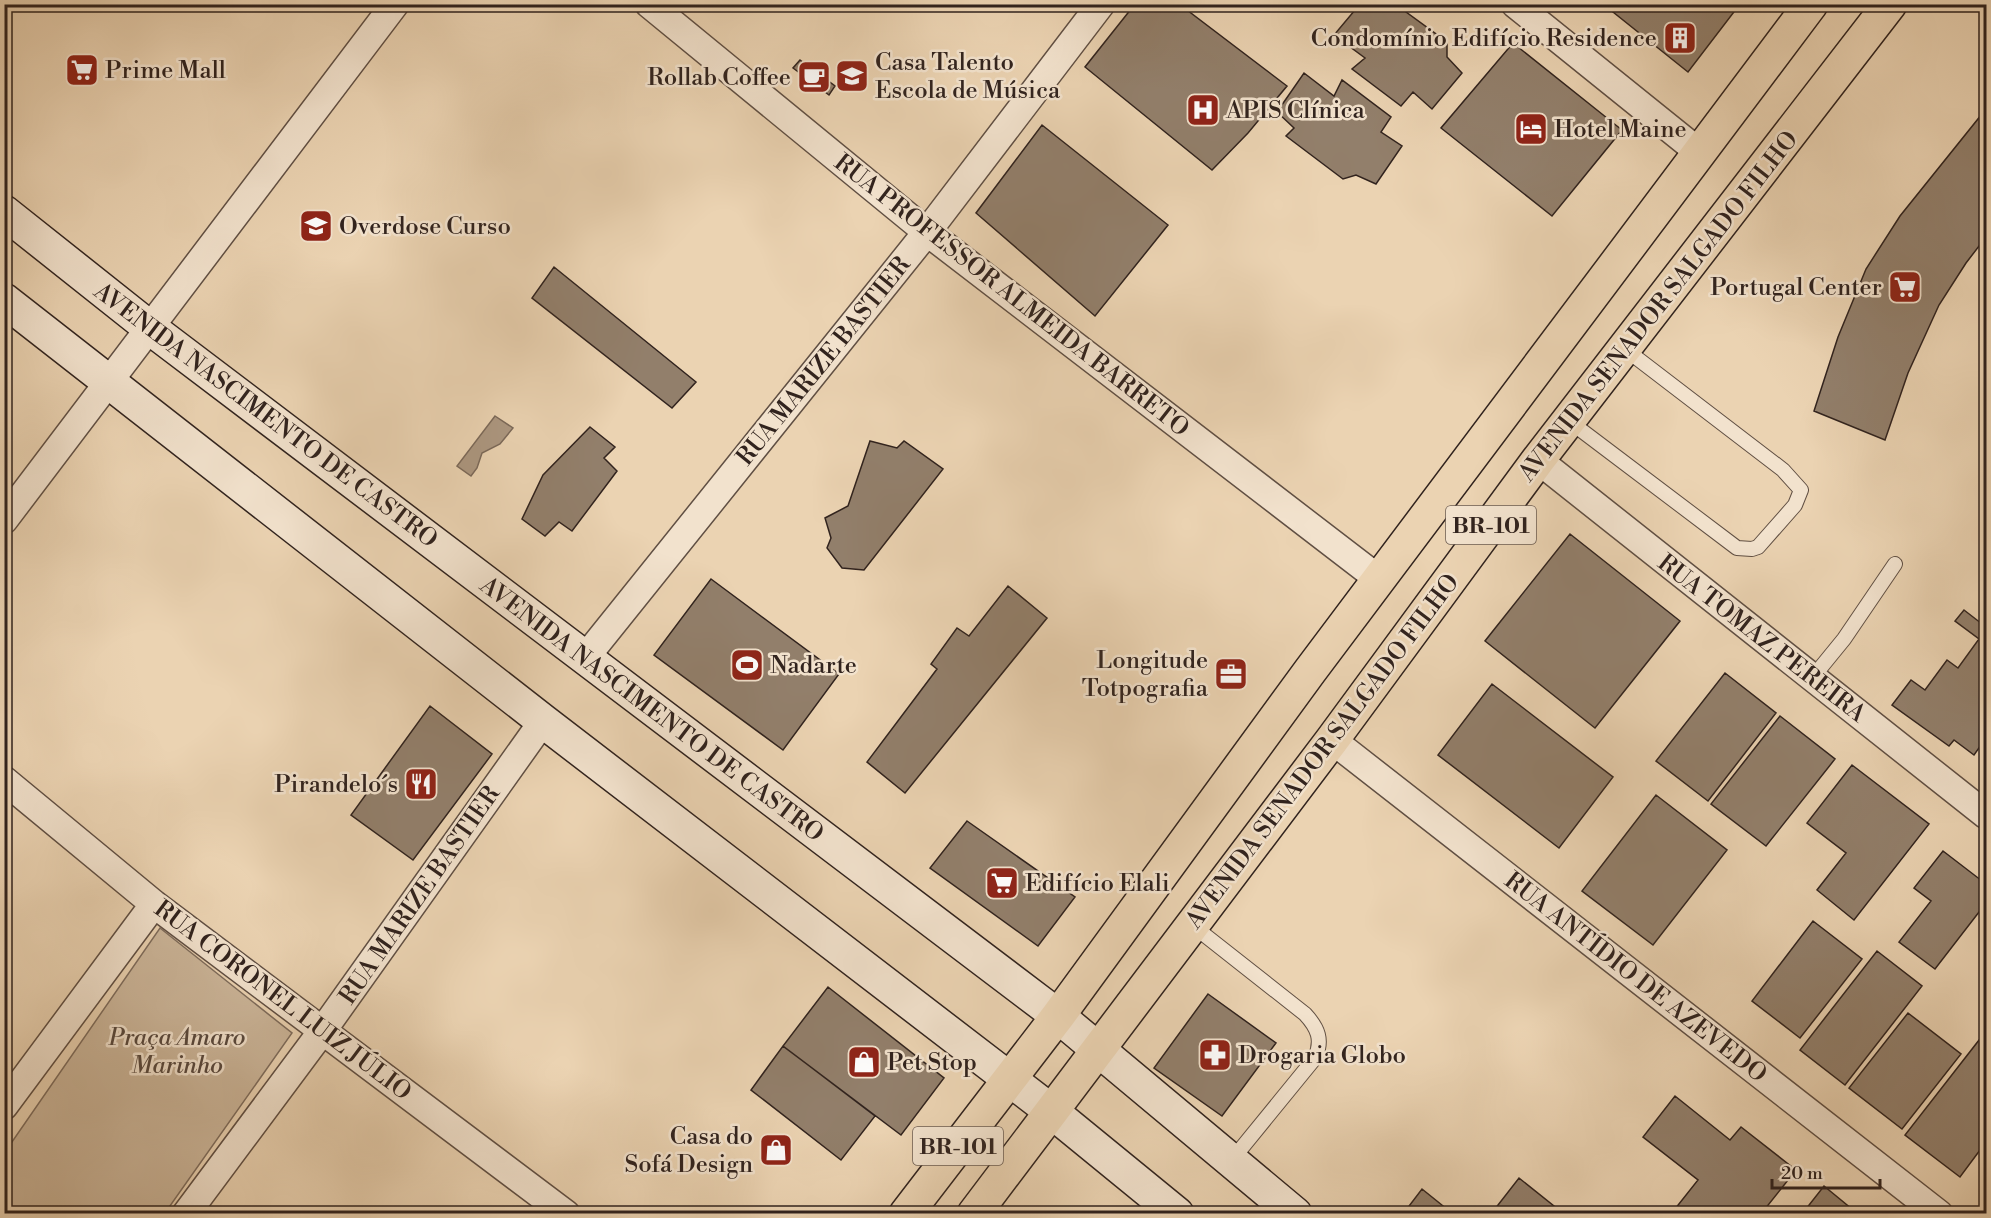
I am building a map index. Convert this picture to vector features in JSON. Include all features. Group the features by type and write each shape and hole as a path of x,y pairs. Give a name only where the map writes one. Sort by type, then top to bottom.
{"highway":[{"name":"BR-101","path":"906,1214 1008,1078 1058,1016 1303,680 1812,4"},
{"name":"AVENIDA SENADOR SALGADO FILHO","path":"974,1214 1332,740 1538,460 1890,4"}],"main road":[{"name":"AVENIDA NASCIMENTO DE CASTRO","path":"4,212 150,328 1058,1016 1295,1214"},
{"path":"4,300 543,721 1051,1111 1177,1214"}],"street":[{"path":"4,520 395,4"},
{"name":"RUA PROFESSOR ALMEIDA BARRETO","path":"649,4 927,232 1380,580"},
{"name":"RUA MARIZE BASTIER","path":"585,658 927,232 1101,4"},
{"path":"1515,4 1700,153"},
{"name":"RUA TOMAZ PEREIRA","path":"1538,460 1986,815"},
{"name":"RUA MARIZE BASTIER","path":"186,1214 323,1030 543,721"},
{"name":"RUA ANTÍDIO DE AZEVEDO","path":"1332,740 1939,1214"},
{"name":"RUA CORONEL LUIZ JÚLIO","path":"4,780 154,904 566,1214"},
{"path":"4,1106 154,904"}],"lane":[{"path":"1569,421 1737,548 1758,547 1796,505 1801,490 1783,470 1625,349"},
{"path":"1813,677 1844,639 1894,564"},
{"path":"1192,926 1305,1014 1318,1030 1320,1041 1315,1058 1231,1161"}],"green space":[{"name":"Praça Amaro Marinho","path":"160,928 292,1033 165,1213 5,1213 5,1152"}],"shaded area":[{"path":"495,416 513,428 500,444 482,453 477,468 471,476 457,466"}],"building":[{"name":"APIS Clínica","path":"1135,4 1179,4 1287,86 1248,133 1212,170 1085,67"},
{"path":"1360,4 1375,4 1384,10 1388,4 1395,4 1447,42 1447,57 1462,73 1432,109 1413,92 1401,106 1352,69 1365,58 1334,35"},
{"name":"Condomínio Edifício Residence","path":"1603,4 1740,4 1688,72"},
{"name":"Hotel Maine","path":"1513,43 1622,130 1552,216 1441,128"},
{"name":"Rollab Coffee","path":"800,60 835,86 829,95 793,68"},
{"path":"1304,73 1334,96 1342,80 1391,117 1381,132 1402,146 1376,184 1356,175 1343,179 1286,136 1294,128 1277,112"},
{"name":"Portugal Center","path":"1986,109 1986,237 1939,305 1908,373 1885,440 1814,411 1838,337 1866,269 1900,216"},
{"path":"1042,125 1168,225 1095,316 976,213"},
{"path":"554,267 696,382 672,408 532,298"},
{"path":"590,427 615,447 604,458 617,471 572,531 559,522 545,536 522,519 543,475"},
{"path":"870,441 897,448 904,441 943,469 864,570 842,568 827,548 831,538 825,518 848,506"},
{"path":"1570,534 1680,621 1595,728 1485,641"},
{"name":"Nadarte","path":"711,579 839,674 783,750 654,655"},
{"path":"1008,586 1047,618 905,793 867,762 937,669 931,664 957,628 969,636"},
{"path":"1964,610 1986,627 1986,738 1974,755 1954,740 1949,746 1892,705 1911,680 1925,690 1947,660 1958,668 1979,639 1955,621"},
{"path":"1725,673 1776,713 1708,801 1656,761"},
{"path":"1492,684 1613,777 1559,848 1438,755"},
{"name":"Pirandelo´s","path":"430,706 492,754 413,860 351,815"},
{"path":"1780,716 1835,759 1766,846 1711,804"},
{"path":"1852,765 1929,824 1854,920 1817,890 1846,853 1807,823"},
{"path":"1656,795 1727,850 1653,945 1582,891"},
{"name":"Edifício Elali","path":"967,821 1075,897 1038,946 930,868"},
{"path":"1943,851 1986,884 1986,903 1935,969 1899,942 1931,901 1914,888"},
{"path":"1813,921 1862,959 1800,1038 1752,1001"},
{"path":"1877,951 1922,986 1845,1085 1800,1050"},
{"name":"Pet Stop","path":"828,987 944,1078 901,1135 783,1046"},
{"name":"Drogaria Globo","path":"1208,994 1276,1043 1222,1116 1154,1068"},
{"path":"1908,1013 1961,1054 1902,1129 1849,1088"},
{"path":"1983,1035 1986,1038 1986,1142 1960,1177 1905,1135"},
{"path":"783,1046 875,1116 841,1160 751,1090"},
{"path":"1675,1096 1730,1140 1741,1127 1796,1170 1761,1214 1671,1214 1698,1180 1643,1137"},
{"path":"1519,1178 1564,1214 1491,1214"},
{"path":"1824,1186 1858,1214 1802,1214"},
{"path":"1422,1189 1453,1214 1403,1214"}],"place":[{"name":"Condomínio Edifício Residence","path":"1680,38"},
{"name":"Prime Mall","path":"82,70"},
{"name":"Casa Talento Escola de Música","path":"852,76"},
{"name":"Rollab Coffee","path":"814,77"},
{"name":"APIS Clínica","path":"1203,110"},
{"name":"Hotel Maine","path":"1531,129"},
{"name":"Overdose Curso","path":"316,226"},
{"name":"Portugal Center","path":"1905,287"},
{"name":"Nadarte","path":"747,665"},
{"name":"Longitude Totpografia","path":"1231,674"},
{"name":"Pirandelo´s","path":"421,784"},
{"name":"Edifício Elali","path":"1002,883"},
{"name":"Drogaria Globo","path":"1215,1055"},
{"name":"Pet Stop","path":"864,1062"},
{"name":"Casa do Sofá Design","path":"776,1150"}]}
